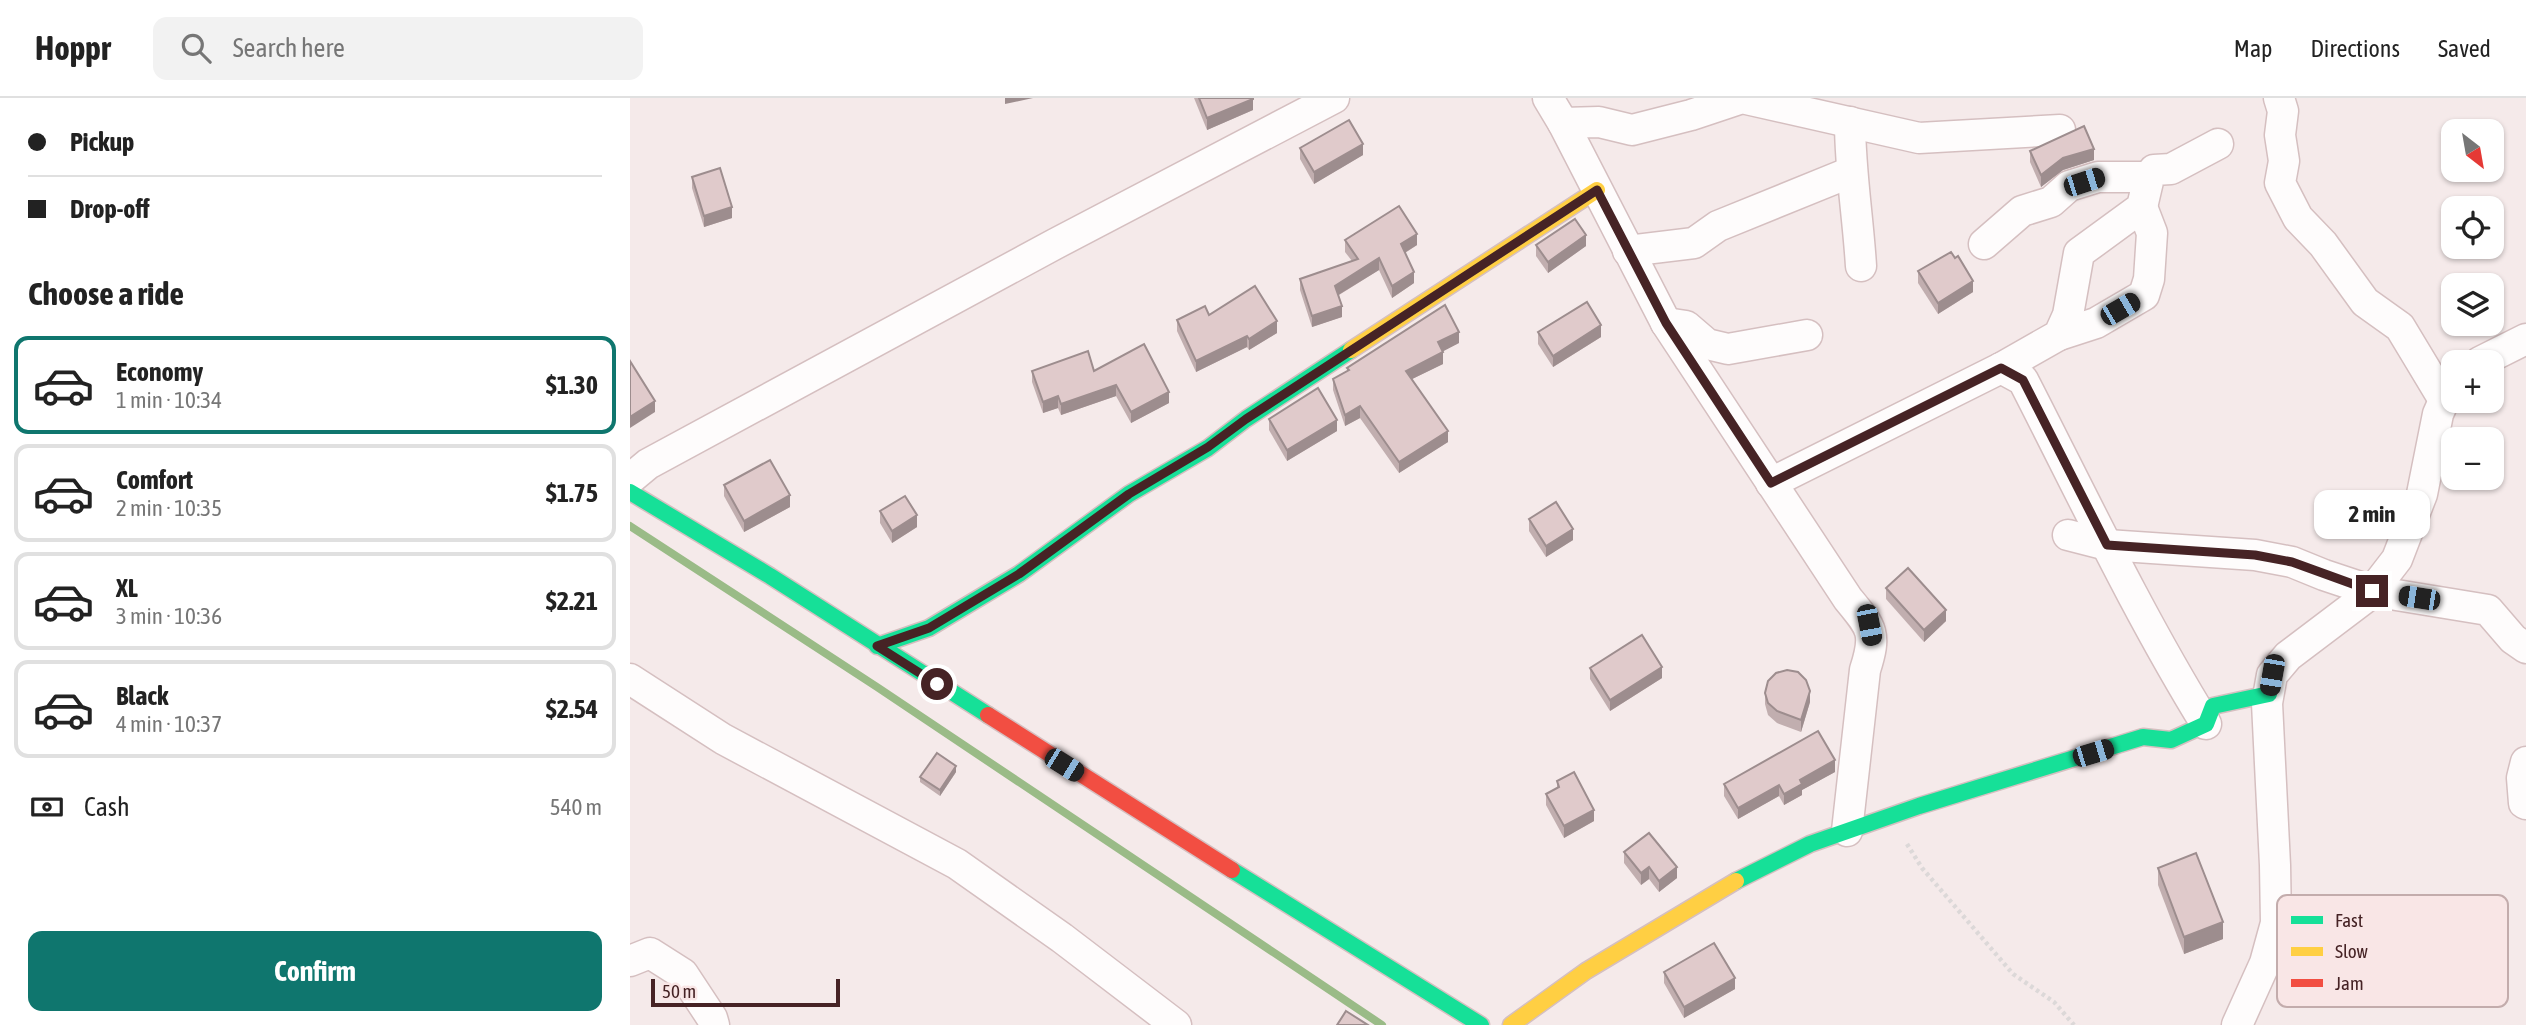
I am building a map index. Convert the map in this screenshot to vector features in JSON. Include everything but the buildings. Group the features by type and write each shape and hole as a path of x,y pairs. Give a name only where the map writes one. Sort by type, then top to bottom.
{"street":[{"path":"630,479 648,464 774,395 1334,98"},
{"path":"1548,98 1666,323 1848,599 1869,625 1873,646 1865,670 1847,831"},
{"path":"1563,123 1599,122 1632,130 1742,98 1851,113 1926,138 2060,130"},
{"path":"2279,98 2283,111 2280,135 2284,161 2280,183 2298,218 2323,244 2365,302 2400,327 2441,379"},
{"path":"1851,113 1851,172 1857,204 1861,266"},
{"path":"1771,483 2001,368 2059,335 2096,323 2144,295 2149,279 2152,233 2142,207 2149,177 2154,170 2171,169 2217,144"},
{"path":"1628,251 1694,243 1718,226 1851,172"},
{"path":"1984,244 2022,211 2051,202 2069,186 2098,177 2149,177"},
{"path":"877,646 929,628 1019,574 1129,494 1208,447 1246,419 1597,190"},
{"path":"2059,335 2068,315 2079,253 2142,207"},
{"path":"1666,323 1686,326 1707,344 1728,349 1807,335"},
{"path":"2504,350 2526,339"},
{"path":"2001,368 2023,380 2107,545 2180,682 2206,724"},
{"path":"2237,1025 2265,963 2276,923 2267,703 2272,675 2288,656 2372,591 2397,559 2422,494 2441,407"},
{"path":"630,492 770,576 1315,923 1481,1025"},
{"path":"2068,535 2107,545 2255,555 2292,562 2372,591 2488,610 2513,639 2526,648"},
{"path":"630,679 723,739 957,864 1062,938 1175,1025"},
{"path":"1511,1025 1586,971 1719,890 1810,844 1889,816 2143,737 2171,740 2206,724 2213,706 2269,694"},
{"path":"2526,762 2522,778 2526,804"},
{"path":"630,961 650,953 683,974 714,1025"}],"path":[{"path":"1889,816 1922,868 2013,975 2054,1002 2074,1025"}],"waterway":[{"path":"630,526 877,687 1382,1025"}],"traffic: fast":[{"path":"877,646 929,628 1019,574 1129,494 1208,448 1246,419 1351,350"},
{"path":"630,492 770,576 988,715"},
{"path":"1736,881 1810,844 1919,806 2143,737 2171,740 2206,724 2213,706 2269,694"},
{"path":"1232,870 1481,1025"}],"traffic: slow":[{"path":"1351,350 1597,190"},
{"path":"1511,1025 1586,971 1736,881"}],"traffic: jam":[{"path":"988,715 1232,870"}],"route":[{"path":"937,684 877,646 929,628 1019,574 1129,494 1208,447 1246,419 1597,190 1666,323 1771,483 2001,368 2023,380 2107,545 2255,555 2292,562 2372,591"}]}
